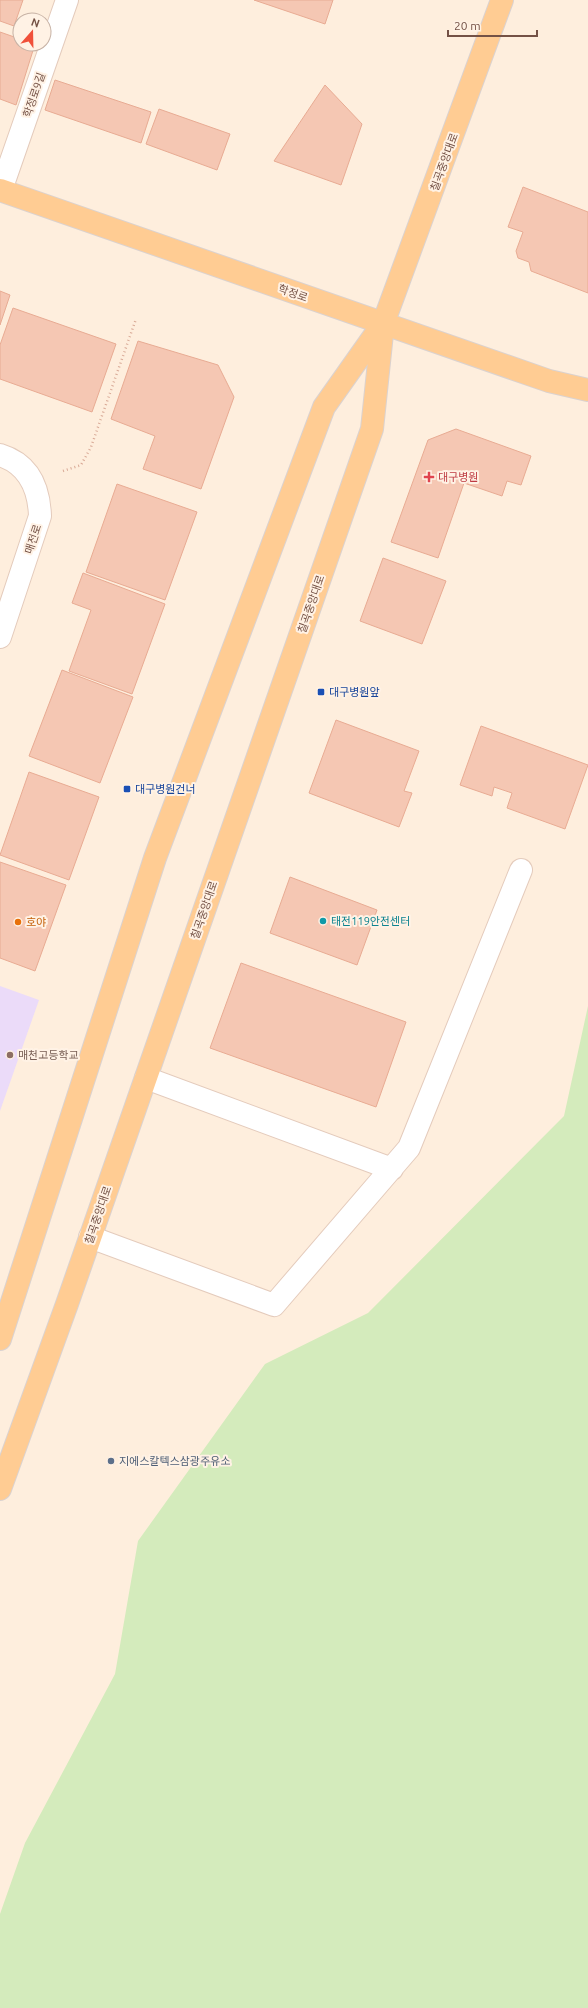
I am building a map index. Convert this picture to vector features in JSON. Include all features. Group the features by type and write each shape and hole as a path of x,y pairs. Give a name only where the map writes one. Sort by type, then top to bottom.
{"main road":[{"name":"칠곡중앙대로","path":"0,1489 90,1238 372,429 383,324 502,0"},
{"name":"학정로","path":"1,190 549,381 588,390"},
{"name":"칠곡중앙대로","path":"0,1339 155,858 321,414 324,407 383,324"}],"street":[{"name":"학정로9길","path":"1,190 67,0"},
{"name":"매전로","path":"0,455 6,457 22,468 34,482 40,499 40,516 0,637"},
{"path":"90,1238 274,1305 409,1148 521,870"},
{"path":"146,1078 392,1169"}],"path":[{"path":"63,471 81,465 92,447 136,319"}],"shaded area":[{"name":"매천고등학교","path":"0,986 39,1000 0,1111"}],"green space":[{"path":"588,1006 588,2008 0,2008 0,1914 25,1843 115,1674 138,1541 265,1364 368,1313 564,1116"}],"building":[{"path":"0,0 23,0 19,12 12,12 12,25 0,21"},
{"path":"254,0 333,0 325,24"},
{"path":"0,32 12,36 12,52 33,52 16,105 0,99"},
{"path":"55,80 151,112 141,143 45,110"},
{"path":"325,85 362,124 341,185 274,161"},
{"path":"159,109 230,134 217,170 146,144"},
{"path":"523,187 588,212 588,293 531,271 529,262 518,258 516,251 523,232 508,227"},
{"path":"0,291 10,295 0,325"},
{"path":"13,308 116,344 92,412 0,379 0,345"},
{"path":"138,341 218,365 234,397 201,489 143,469 155,436 111,419"},
{"path":"456,429 531,456 521,485 507,481 502,496 464,483 438,558 391,542 428,440"},
{"path":"117,484 197,512 165,600 86,572"},
{"path":"383,558 446,581 422,644 360,621"},
{"path":"83,573 165,604 132,694 69,671 91,610 72,603"},
{"path":"62,670 133,697 100,783 29,756"},
{"path":"336,720 419,751 404,791 412,793 399,827 309,793"},
{"path":"481,726 588,765 565,829 507,808 512,793 494,787 492,796 460,785"},
{"path":"29,772 99,797 69,880 0,855"},
{"path":"0,862 66,885 35,971 0,958"},
{"name":"태전119안전센터","path":"290,877 377,910 357,965 270,933"},
{"path":"241,963 406,1022 376,1107 210,1048"}],"place":[{"name":"대구병원","path":"429,477"},
{"name":"대구병원앞","path":"321,692"},
{"name":"대구병원건너","path":"127,789"},
{"name":"태전119안전센터","path":"323,921"},
{"name":"호야","path":"18,922"},
{"name":"매천고등학교","path":"10,1055"},
{"name":"지에스칼텍스삼광주유소","path":"111,1461"}]}
